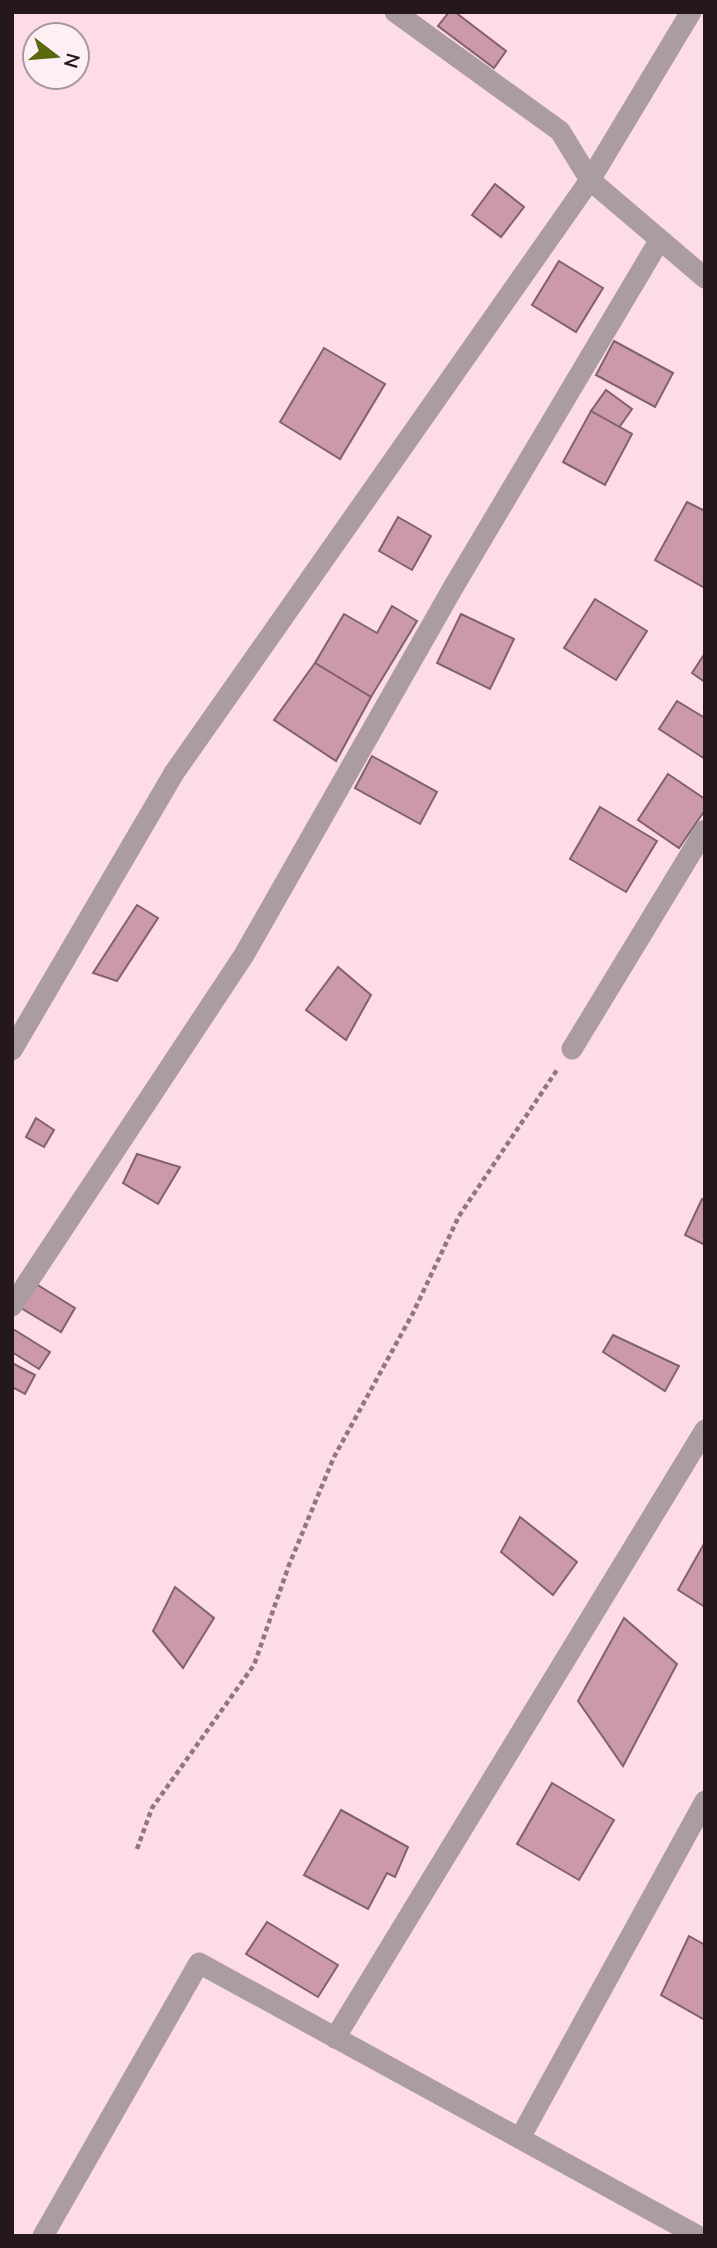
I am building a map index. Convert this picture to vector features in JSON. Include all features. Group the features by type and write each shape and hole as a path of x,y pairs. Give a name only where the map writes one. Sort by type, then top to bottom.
{"street":[{"path":"395,12 560,131 590,180 705,278"},
{"path":"12,1050 174,773 590,180 691,12"},
{"path":"12,1306 244,955 454,586 659,241"},
{"path":"572,1049 705,830"},
{"path":"335,2038 705,1430"},
{"path":"520,2138 705,1801"},
{"path":"43,2236 199,1963 698,2236"}],"path":[{"path":"137,1849 152,1808 254,1665 289,1565 334,1457 413,1313 458,1216 572,1049"}],"building":[{"path":"449,12 455,12 506,51 494,68 438,26"},
{"path":"495,184 524,207 501,237 472,215"},
{"path":"559,261 603,288 576,332 532,305"},
{"path":"614,341 673,373 655,407 596,375"},
{"path":"324,348 385,384 340,459 280,422"},
{"path":"606,390 632,409 618,429 591,411"},
{"path":"591,411 632,434 605,485 563,462"},
{"path":"687,502 705,511 705,588 655,560"},
{"path":"398,517 431,536 412,570 379,551"},
{"path":"595,599 647,631 616,680 564,648"},
{"path":"392,606 417,621 371,697 315,663 344,614 377,633"},
{"path":"461,614 514,639 490,689 437,663"},
{"path":"705,653 705,682 692,673"},
{"path":"315,663 371,697 336,761 274,720"},
{"path":"677,701 705,718 705,759 659,729"},
{"path":"372,756 437,792 420,824 355,788"},
{"path":"668,774 705,799 705,810 679,848 638,820"},
{"path":"600,807 657,841 626,892 570,859"},
{"path":"137,905 158,918 117,981 93,973"},
{"path":"338,967 371,995 346,1040 306,1010"},
{"path":"36,1118 54,1130 44,1147 26,1137"},
{"path":"137,1154 180,1167 158,1204 123,1183"},
{"path":"702,1199 705,1200 705,1245 685,1235"},
{"path":"28,1279 75,1308 61,1332 21,1308"},
{"path":"13,1329 50,1352 39,1369 12,1352"},
{"path":"613,1335 679,1366 665,1391 603,1352"},
{"path":"12,1363 35,1375 25,1394 12,1387"},
{"path":"520,1517 577,1562 553,1595 501,1552"},
{"path":"705,1542 705,1607 678,1590"},
{"path":"175,1587 214,1618 183,1668 153,1631"},
{"path":"624,1618 677,1664 623,1766 578,1701"},
{"path":"552,1783 614,1820 579,1880 517,1844"},
{"path":"341,1810 408,1847 395,1877 387,1873 368,1909 304,1875"},
{"path":"267,1922 338,1965 318,1997 246,1954"},
{"path":"689,1936 705,1945 705,2020 661,1995"}]}
